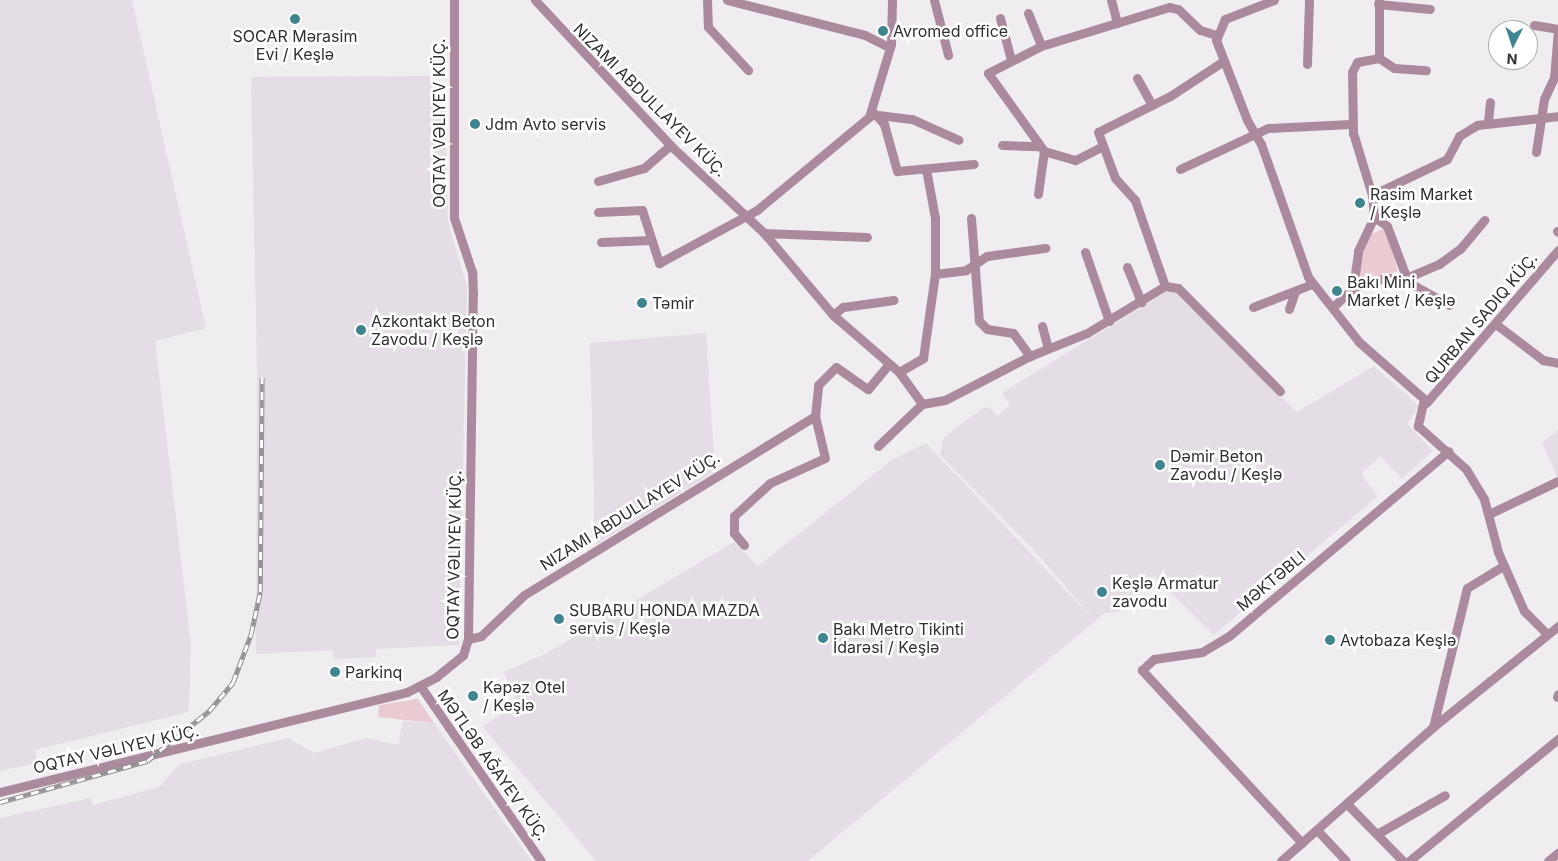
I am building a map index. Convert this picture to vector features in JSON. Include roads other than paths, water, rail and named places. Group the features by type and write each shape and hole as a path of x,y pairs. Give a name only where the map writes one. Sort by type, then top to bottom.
{"street":[{"name":"OQTAY VƏLIYEV KÜÇ.","path":"0,792 297,722 421,687 458,660 468,639 473,282 454,218 454,0"},
{"name":"NIZAMI ABDULLAYEV KÜÇ.","path":"535,0 670,145 764,234 833,315 888,365 899,372 922,404"},
{"path":"707,0 708,27 748,70"},
{"path":"727,0 864,35 890,48"},
{"path":"892,0 890,48 875,113 896,170 974,164"},
{"path":"934,0 948,55"},
{"path":"1111,0 1117,22"},
{"path":"1274,0 1250,3 1225,19 1216,34 1222,62 1257,134 1312,284 1335,305 1359,342 1426,403"},
{"path":"1306,64 1309,0"},
{"path":"1380,58 1379,2 1430,9"},
{"path":"1038,194 1041,148 988,73 1041,46 1117,22 1175,7 1192,26 1216,34"},
{"path":"1028,13 1041,46"},
{"path":"1000,18 1011,60"},
{"path":"1536,152 1545,95 1554,78 1558,30 1538,26"},
{"path":"1380,58 1394,68 1426,70"},
{"path":"1353,288 1358,251 1374,217 1372,195 1351,124 1353,67 1380,58"},
{"path":"1165,286 1135,200 1115,178 1101,147 1101,128 1152,105 1222,62"},
{"path":"1137,78 1152,105"},
{"path":"1488,121 1490,102"},
{"path":"598,212 642,210 650,240 659,263 747,217 875,113 912,119 959,140"},
{"path":"1372,195 1447,159 1459,136 1488,121 1558,116"},
{"path":"1180,169 1257,134 1292,124 1351,124"},
{"path":"598,181 644,168 670,145"},
{"path":"1002,145 1041,148 1075,160 1101,147"},
{"path":"899,372 923,358 934,274 935,218 926,169"},
{"path":"1374,217 1387,226 1406,278 1448,305"},
{"path":"971,218 974,266 982,326 1013,333 1030,356"},
{"path":"1335,305 1353,288 1385,278 1406,278 1460,249 1484,220"},
{"path":"764,234 867,237"},
{"path":"601,242 650,240"},
{"path":"934,274 974,266 987,256 1045,248"},
{"path":"1546,632 1524,611 1503,566 1489,514 1466,469 1449,451 1418,426 1426,403 1497,325 1558,250"},
{"path":"1085,252 1110,321"},
{"path":"1127,267 1141,302"},
{"path":"1253,307 1312,284"},
{"path":"878,446 922,404 945,400 1030,356 1110,321 1165,286 1178,288 1280,390"},
{"path":"1289,309 1295,292"},
{"path":"833,315 843,308 894,300"},
{"path":"1497,325 1543,360 1558,363"},
{"path":"1042,326 1048,348"},
{"path":"744,545 734,533 734,516 770,483 825,458 815,416 818,385 832,368 868,389 888,365"},
{"name":"NIZAMI ABDULLAYEV KÜÇ.","path":"468,639 481,636 524,595 815,416"},
{"name":"MƏKTƏBLI","path":"1302,843 1142,670 1154,658 1202,652 1230,636 1449,451"},
{"path":"1489,514 1558,481"},
{"path":"1433,727 1467,588 1503,566"},
{"path":"1281,861 1433,727 1546,632 1558,626"},
{"name":"MƏTLƏB AĞAYEV KÜÇ.","path":"421,687 541,861"},
{"path":"1416,859 1558,739"},
{"path":"1377,834 1445,795"},
{"path":"1347,804 1403,861"},
{"path":"1317,830 1346,861"},
{"path":"1548,861 1558,852"}],"railway":[{"path":"0,802 147,761 209,711 233,682 251,634 260,592 262,378"}],"place":[{"name":"SOCAR Mərasim Evi / Keşlə","path":"295,19"},
{"name":"Avromed office","path":"883,31"},
{"name":"Jdm Avto servis","path":"475,124"},
{"name":"Rasim Market / Keşlə","path":"1360,203"},
{"name":"Bakı Mini Market / Keşlə","path":"1337,291"},
{"name":"Təmir","path":"642,303"},
{"name":"Azkontakt Beton Zavodu / Keşlə","path":"361,330"},
{"name":"Dəmir Beton Zavodu / Keşlə","path":"1160,465"},
{"name":"Keşlə Armatur zavodu","path":"1102,592"},
{"name":"SUBARU HONDA MAZDA servis / Keşlə","path":"559,619"},
{"name":"Bakı Metro Tikinti İdarəsi / Keşlə","path":"823,638"},
{"name":"Avtobaza Keşlə","path":"1330,640"},
{"name":"Parkinq","path":"335,672"},
{"name":"Kəpəz Otel / Keşlə","path":"473,696"}]}
